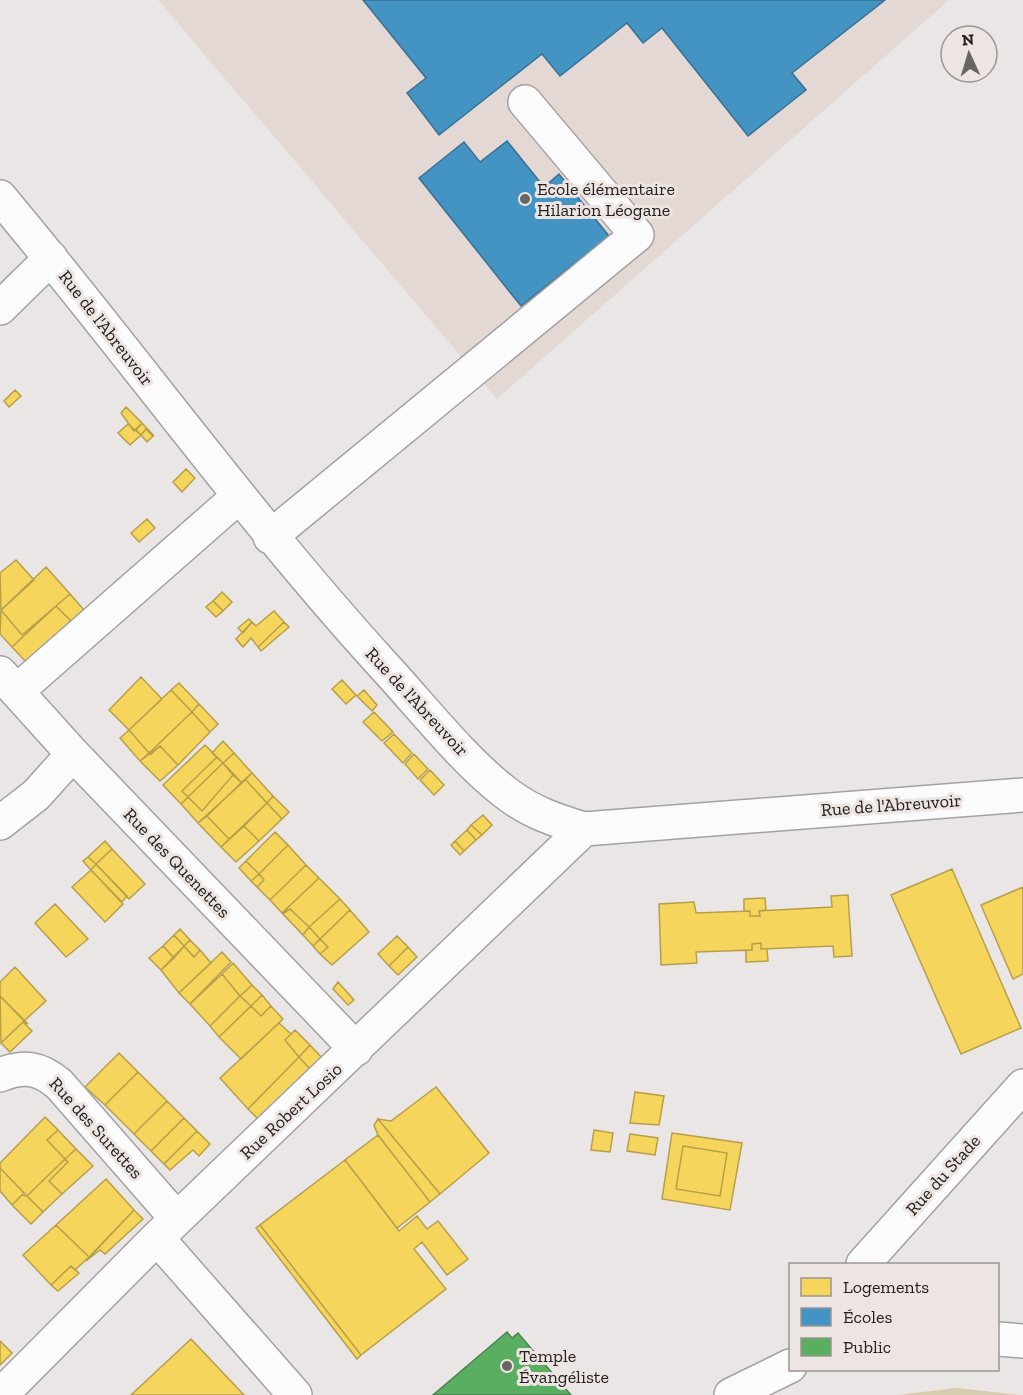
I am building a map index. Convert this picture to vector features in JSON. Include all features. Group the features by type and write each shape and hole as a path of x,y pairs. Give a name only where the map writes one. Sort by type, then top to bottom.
{"street":[{"path":"270,537 637,235 525,102"},
{"name":"Rue de l'Abreuvoir","path":"0,197 51,258 270,537 487,778 530,809 549,818 584,829 1023,795"},
{"path":"0,308 51,258"},
{"path":"9,682 238,496"},
{"name":"Rue des Quenettes","path":"9,682 73,754 356,1049"},
{"path":"0,823 36,795 73,754"},
{"name":"Rue Robert Losio","path":"1,1395 167,1228 584,829"},
{"name":"Rue des Surettes","path":"0,1075 25,1067 44,1072 51,1078 295,1395"},
{"name":"Rue du Stade","path":"864,1263 1023,1086"},
{"path":"999,1339 1023,1341"},
{"path":"731,1395 789,1366"}],"shaded area":[{"name":"Ecole élémentaire Hilarion Léogane","path":"158,0 949,0 497,399"},
{"path":"957,1388 1021,1395 897,1395"}],"building: Logements":[{"path":"15,390 21,396 9,407 4,401"},
{"path":"126,407 142,423 134,431 121,413"},
{"path":"142,423 154,436 146,429 141,435 136,430"},
{"path":"128,424 141,435 130,445 118,433"},
{"path":"146,429 153,436 147,442 141,435"},
{"path":"186,469 195,478 182,492 173,482"},
{"path":"147,519 155,528 139,542 131,533"},
{"path":"16,560 34,580 1,610 0,573"},
{"path":"46,567 70,594 22,635 1,610"},
{"path":"222,592 232,602 223,611 213,601"},
{"path":"70,594 85,611 72,622 56,606"},
{"path":"213,601 223,611 216,617 206,607"},
{"path":"56,606 12,647 0,634 1,610 22,635"},
{"path":"56,606 72,622 27,663 12,647"},
{"path":"274,611 284,622 258,647 251,638 243,647 236,639 252,622 256,626"},
{"path":"249,619 252,622 243,633 238,628"},
{"path":"284,622 289,627 261,651 258,647"},
{"path":"141,677 162,699 129,730 109,710"},
{"path":"342,680 356,695 346,704 332,689"},
{"path":"179,683 199,704 192,712 171,690"},
{"path":"171,690 192,712 149,753 129,730"},
{"path":"364,690 377,705 372,711 357,696"},
{"path":"199,704 218,724 210,732 192,712"},
{"path":"192,712 210,732 178,765 160,746 151,754 149,753"},
{"path":"374,712 393,732 382,741 363,722"},
{"path":"129,730 149,753 140,761 120,738"},
{"path":"394,734 412,753 403,763 384,743"},
{"path":"223,741 234,753 223,763 212,753"},
{"path":"205,745 217,757 182,791 188,797 181,804 163,785"},
{"path":"160,746 178,765 160,781 140,761"},
{"path":"234,753 252,773 242,783 223,763"},
{"path":"414,754 428,769 418,779 405,764"},
{"path":"217,757 223,763 188,797 182,791"},
{"path":"223,763 233,775 202,811 188,797"},
{"path":"430,770 444,785 434,795 420,780"},
{"path":"252,773 273,796 267,803 245,779"},
{"path":"233,775 242,783 198,823 181,804 188,797 202,811"},
{"path":"245,779 267,803 229,839 207,816"},
{"path":"273,796 289,812 282,819 267,803"},
{"path":"267,803 282,819 259,841 244,826"},
{"path":"483,815 492,825 482,835 471,825"},
{"path":"207,816 229,839 221,847 198,823"},
{"path":"471,825 482,835 476,840 467,830"},
{"path":"244,826 259,841 236,862 221,847"},
{"path":"467,830 476,840 464,851 455,841"},
{"path":"275,832 288,845 259,874 246,861"},
{"path":"105,841 112,849 96,864 88,857"},
{"path":"455,841 464,851 460,855 451,845"},
{"path":"288,845 306,865 270,900 257,887 264,880 259,874"},
{"path":"112,849 145,884 129,899 96,864"},
{"path":"88,857 96,864 91,870 83,861"},
{"path":"246,861 259,874 251,881 239,868"},
{"path":"96,864 127,896 122,902 91,870"},
{"path":"306,865 319,878 282,913 270,900"},
{"path":"952,869 1021,1028 961,1054 891,895"},
{"path":"91,870 123,904 105,922 72,887"},
{"path":"259,874 264,880 257,887 251,881"},
{"path":"319,878 340,899 309,927 290,909 282,913"},
{"path":"1023,887 1023,974 1013,979 981,905"},
{"path":"848,895 852,956 834,957 833,946 761,949 761,943 752,944 752,950 696,952 697,963 661,965 659,904 694,902 696,913 750,911 750,916 760,916 759,911 832,907 831,896"},
{"path":"765,898 766,910 759,911 760,916 750,916 750,911 744,911 744,899"},
{"path":"340,899 350,910 320,939 309,927"},
{"path":"55,904 88,939 66,957 35,923"},
{"path":"290,909 309,927 303,935 283,914"},
{"path":"350,910 369,932 332,965 320,954 328,947 320,939"},
{"path":"309,927 320,939 313,946 303,935"},
{"path":"180,929 190,940 184,946 174,935"},
{"path":"174,935 184,946 174,958 163,946"},
{"path":"397,936 408,947 389,966 378,954"},
{"path":"320,939 328,947 320,954 313,946"},
{"path":"190,940 200,950 194,957 184,946"},
{"path":"761,943 761,949 767,949 768,961 746,962 746,950 752,950 752,944"},
{"path":"163,946 174,958 161,970 149,958"},
{"path":"184,946 194,957 200,950 211,963 179,993 161,970"},
{"path":"408,947 417,957 398,975 389,966"},
{"path":"222,952 231,962 190,1004 179,993"},
{"path":"233,963 252,985 240,996 222,974"},
{"path":"15,967 46,1001 24,1021 0,996 0,982"},
{"path":"222,974 240,996 210,1026 190,1004"},
{"path":"338,982 354,1000 348,1005 333,989"},
{"path":"252,985 262,995 251,1006 240,996"},
{"path":"262,995 271,1006 261,1016 251,1006"},
{"path":"0,996 28,1024 23,1022 1,1043"},
{"path":"240,996 251,1006 219,1037 210,1026"},
{"path":"251,1006 261,1016 271,1006 283,1019 241,1059 219,1037"},
{"path":"23,1022 32,1031 10,1052 1,1043"},
{"path":"279,1023 291,1034 285,1040 299,1057 248,1109 220,1078"},
{"path":"295,1030 310,1045 299,1057 285,1040"},
{"path":"310,1045 323,1059 311,1070 299,1057"},
{"path":"119,1053 138,1072 105,1105 85,1087"},
{"path":"299,1057 311,1070 258,1119 248,1109"},
{"path":"138,1072 167,1101 134,1134 105,1105"},
{"path":"436,1087 489,1153 440,1194 378,1119 391,1121"},
{"path":"635,1092 664,1096 659,1125 630,1123"},
{"path":"167,1101 184,1118 151,1151 134,1134"},
{"path":"45,1117 58,1130 47,1140 65,1159 27,1196 0,1168 0,1163"},
{"path":"184,1118 197,1131 164,1164 151,1151"},
{"path":"378,1119 440,1194 430,1202 378,1135 374,1125"},
{"path":"58,1130 76,1149 65,1159 47,1140"},
{"path":"594,1130 613,1133 610,1152 591,1150"},
{"path":"197,1131 210,1144 199,1156 193,1150 170,1170 164,1164"},
{"path":"672,1133 742,1143 730,1210 662,1199","holes":["683,1146 727,1153 720,1196 676,1189"]},
{"path":"630,1134 658,1138 655,1155 627,1151"},
{"path":"378,1135 430,1202 397,1228 345,1160"},
{"path":"683,1146 727,1153 720,1196 676,1189"},
{"path":"76,1149 93,1166 62,1194 49,1181 68,1162 65,1159"},
{"path":"65,1159 68,1162 49,1181 62,1194 43,1212 27,1196"},
{"path":"345,1160 399,1231 417,1216 427,1229 438,1221 468,1259 447,1275 422,1242 414,1249 446,1289 361,1355 260,1225"},
{"path":"0,1168 24,1193 12,1205 0,1191"},
{"path":"106,1179 134,1210 89,1257 56,1225"},
{"path":"22,1195 27,1196 43,1212 31,1224 12,1205"},
{"path":"134,1210 143,1219 105,1254 100,1250 86,1261"},
{"path":"56,1225 89,1257 75,1270 71,1266 51,1285 23,1255"},
{"path":"260,1225 361,1355 357,1359 256,1228"},
{"path":"71,1266 79,1273 58,1291 51,1285"},
{"path":"191,1339 244,1395 131,1395"},
{"path":"0,1341 12,1353 0,1365"}],"building: Écoles":[{"path":"363,0 885,0 792,73 806,90 748,136 662,28 643,43 627,23 560,76 542,54 439,135 407,93 426,78"},
{"path":"507,141 544,187 559,174 609,236 521,306 419,178 464,142 480,162"}],"building: Public":[{"name":"Temple Évangéliste","path":"507,1332 512,1338 518,1333 571,1395 433,1395"}],"place":[{"name":"Ecole élémentaire Hilarion Léogane","path":"525,199"},
{"name":"Temple Évangéliste","path":"507,1366"}]}
